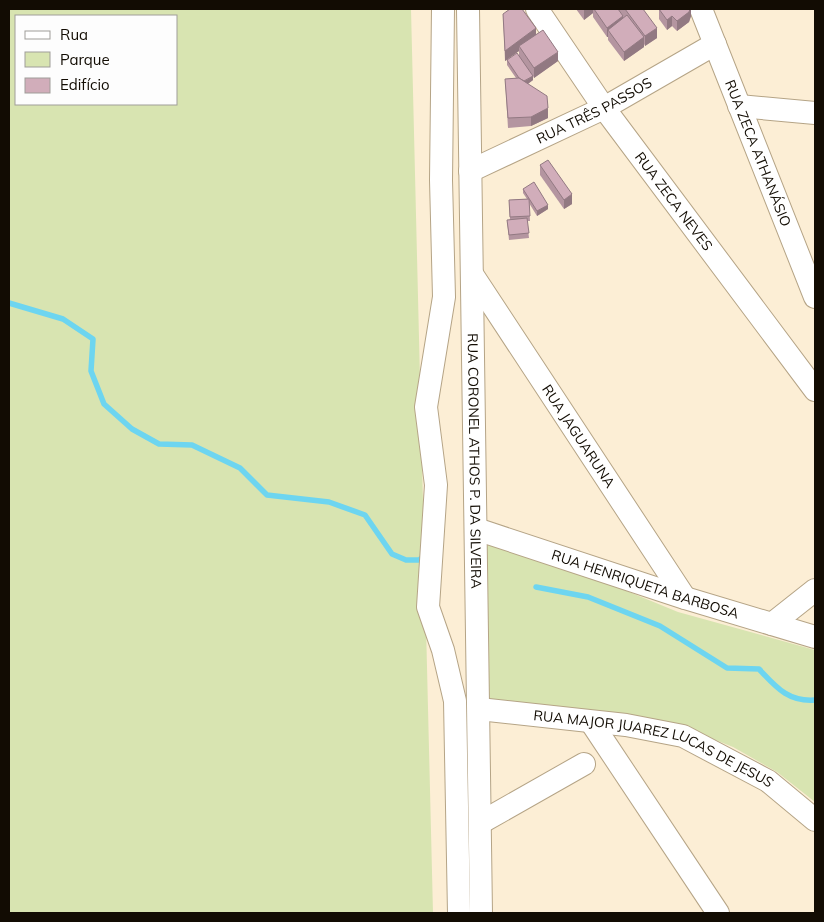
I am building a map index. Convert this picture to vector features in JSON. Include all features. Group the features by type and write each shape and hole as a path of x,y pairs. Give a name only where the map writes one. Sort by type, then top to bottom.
{"street":[{"path":"443,9 441,180 444,296 426,407 436,485 428,607 443,650 455,701 459,913"},
{"name":"RUA CORONEL ATHOS P. DA SILVEIRA","path":"468,9 481,913"},
{"name":"RUA ZECA NEVES","path":"537,9 604,108 815,390"},
{"name":"RUA ZECA ATHANÁSIO","path":"701,9 739,106 807,257 815,298"},
{"name":"RUA TRÊS PASSOS","path":"470,171 604,108 714,44"},
{"path":"739,106 815,113"},
{"name":"RUA JAGUARUNA","path":"472,274 686,598"},
{"name":"RUA HENRIQUETA BARBOSA","path":"476,529 686,598 815,637"},
{"path":"772,624 815,590"},
{"name":"RUA MAJOR JUAREZ LUCAS DE JESUS","path":"479,709 591,722 626,724 683,736 768,781 815,820"},
{"path":"591,722 718,913"},
{"path":"480,824 584,764"}],"green space":[{"path":"9,9 411,9 433,913 9,913"},
{"path":"476,529 678,612 815,650 815,802 777,772 733,747 688,729 621,713 479,709"}],"building":[{"path":"510,9 522,9 536,28 505,51 503,14"},
{"path":"594,9 618,9 623,16 607,28"},
{"path":"625,9 643,9 657,28 645,36"},
{"path":"659,9 690,9 689,12 677,21 672,16 667,20"},
{"path":"627,15 644,37 624,52 608,30"},
{"path":"543,30 558,52 534,68 519,46"},
{"path":"517,53 533,76 524,81 519,78 507,60"},
{"path":"519,78 547,96 548,108 531,117 508,118 505,79"},
{"path":"548,160 572,194 564,200 540,165"},
{"path":"534,182 548,205 537,211 523,189"},
{"path":"529,199 530,216 510,217 509,200"},
{"path":"527,218 529,233 509,235 507,220"}],"waterway":[{"path":"9,303 63,319 93,339 91,371 104,404 132,429 159,444 192,445 240,468 267,495 329,502 365,515 392,554 406,560 419,560 426,555"},
{"path":"536,587 588,597 660,626 727,668 759,669 777,687 790,696 797,699 815,700"}]}
